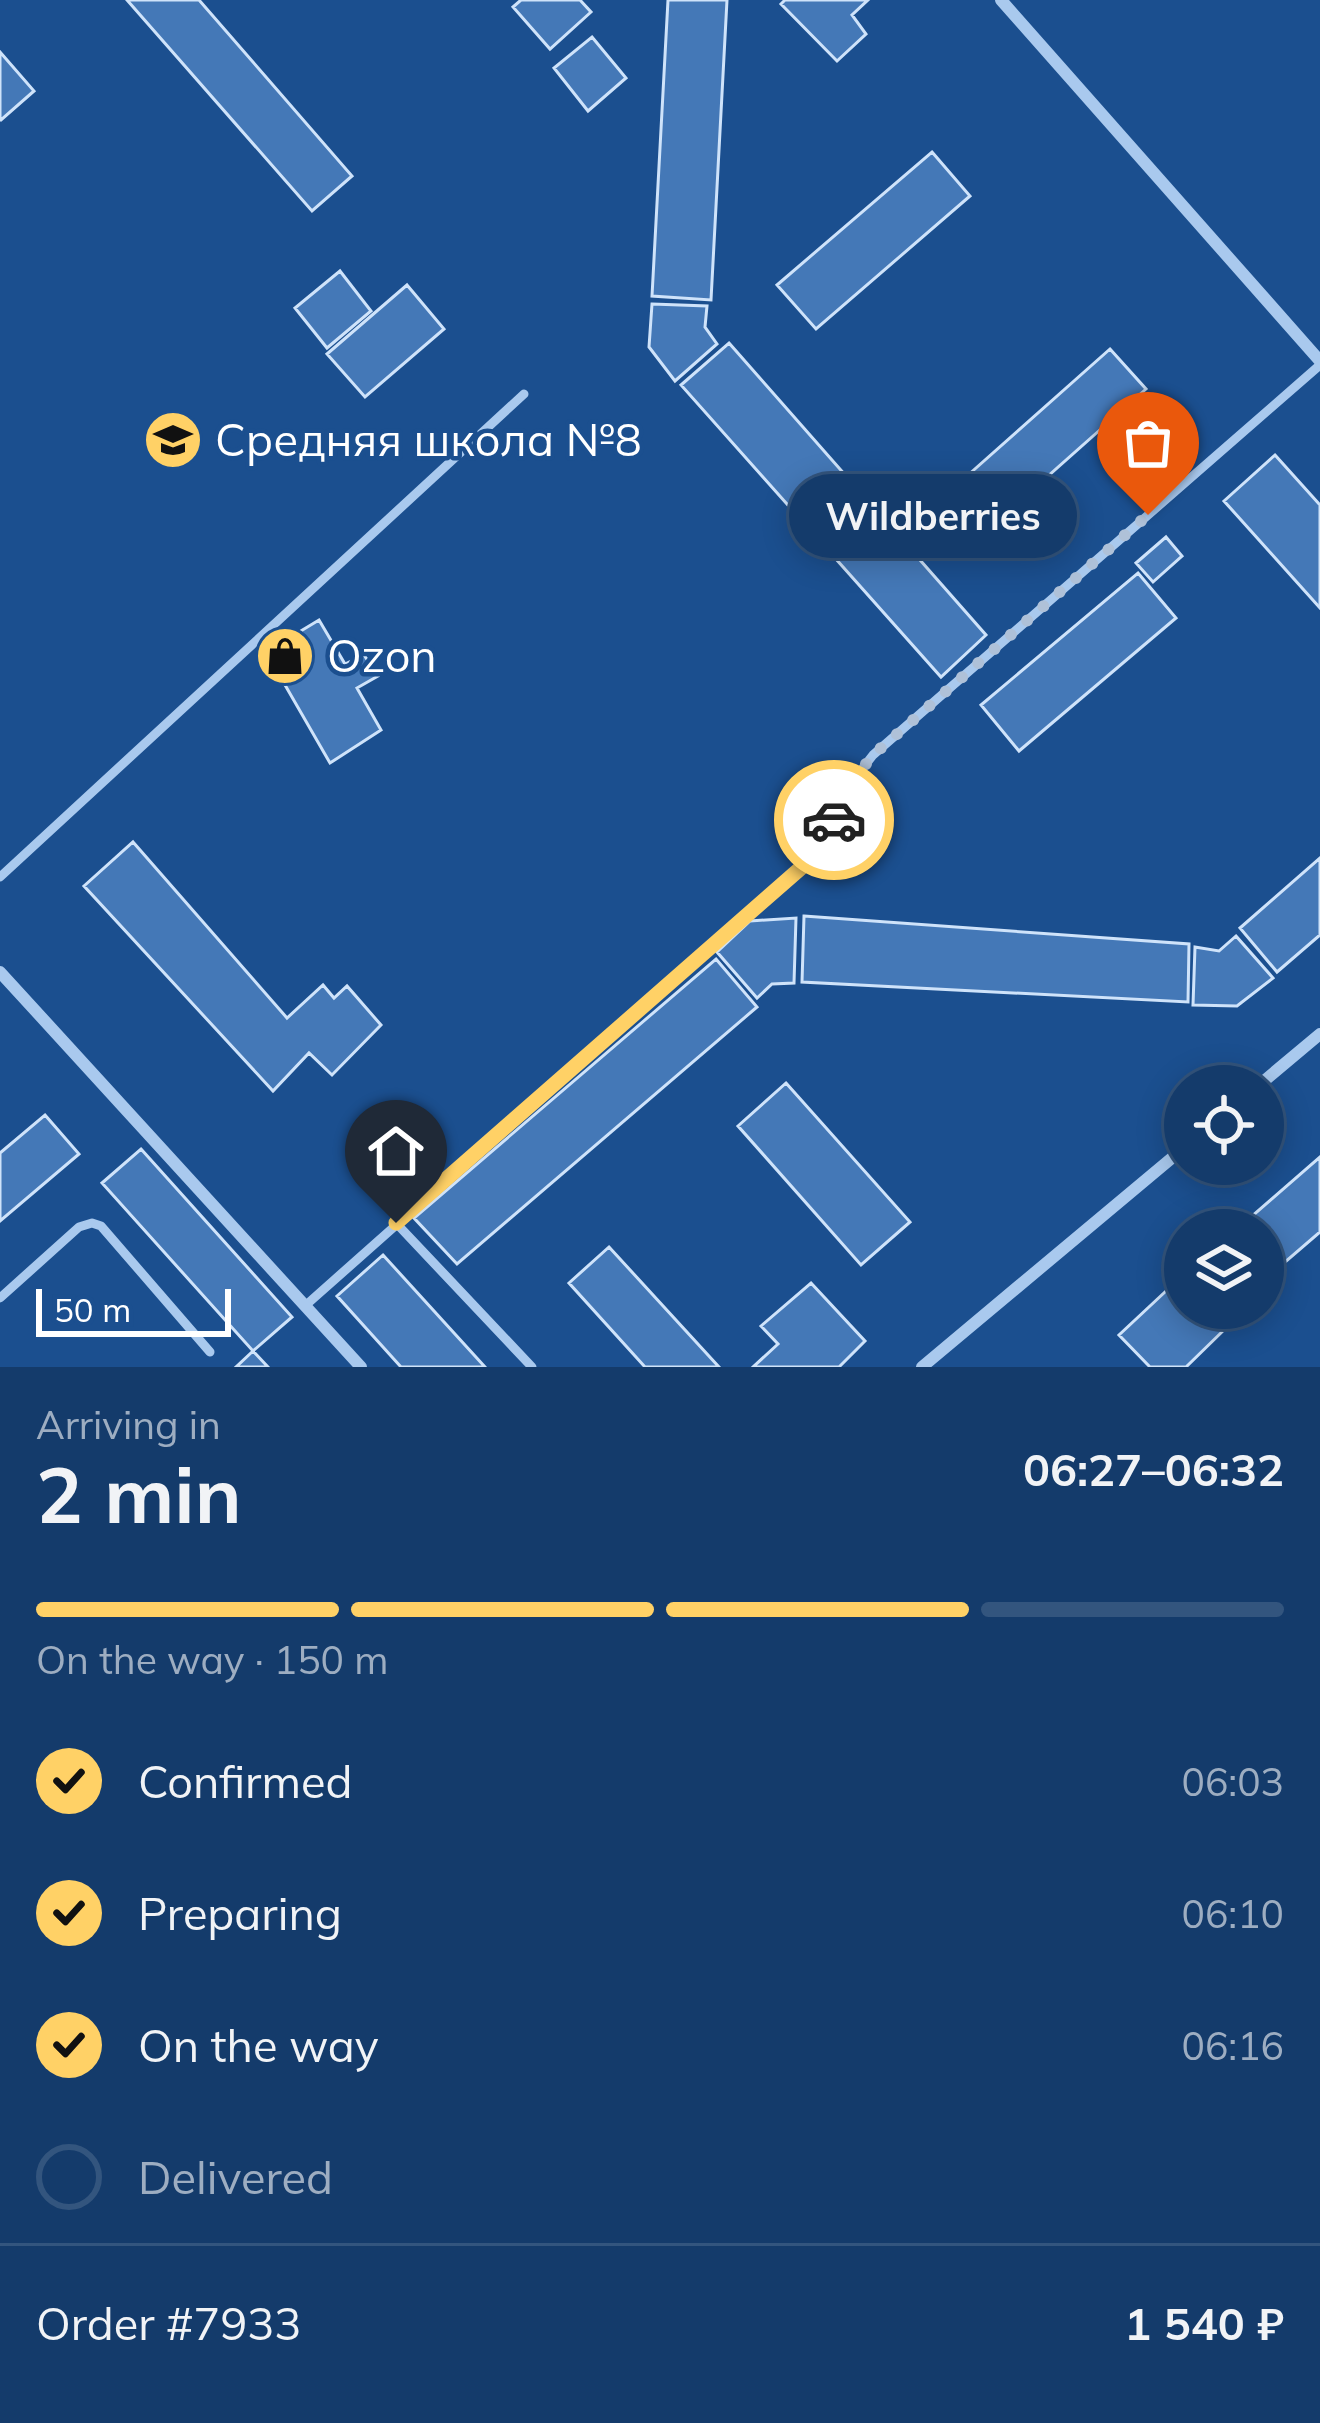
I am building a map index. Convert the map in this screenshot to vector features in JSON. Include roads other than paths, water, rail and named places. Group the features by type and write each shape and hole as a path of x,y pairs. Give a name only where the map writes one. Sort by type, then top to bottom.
{"street":[{"path":"1001,0 1320,363"},
{"path":"0,972 361,1367"},
{"path":"1283,1065 1320,1034"},
{"path":"922,1367 1164,1165"}],"lane":[{"path":"306,1305 819,850 852,782 873,755 1320,363"},
{"path":"0,877 524,394"},
{"path":"0,1298 79,1227 92,1223 101,1226 210,1352"},
{"path":"396,1223 532,1367"}],"place":[{"name":"Средняя школа №8","path":"173,440"},
{"name":"Wildberries","path":"1148,515"},
{"name":"Ozon","path":"285,656"}]}
